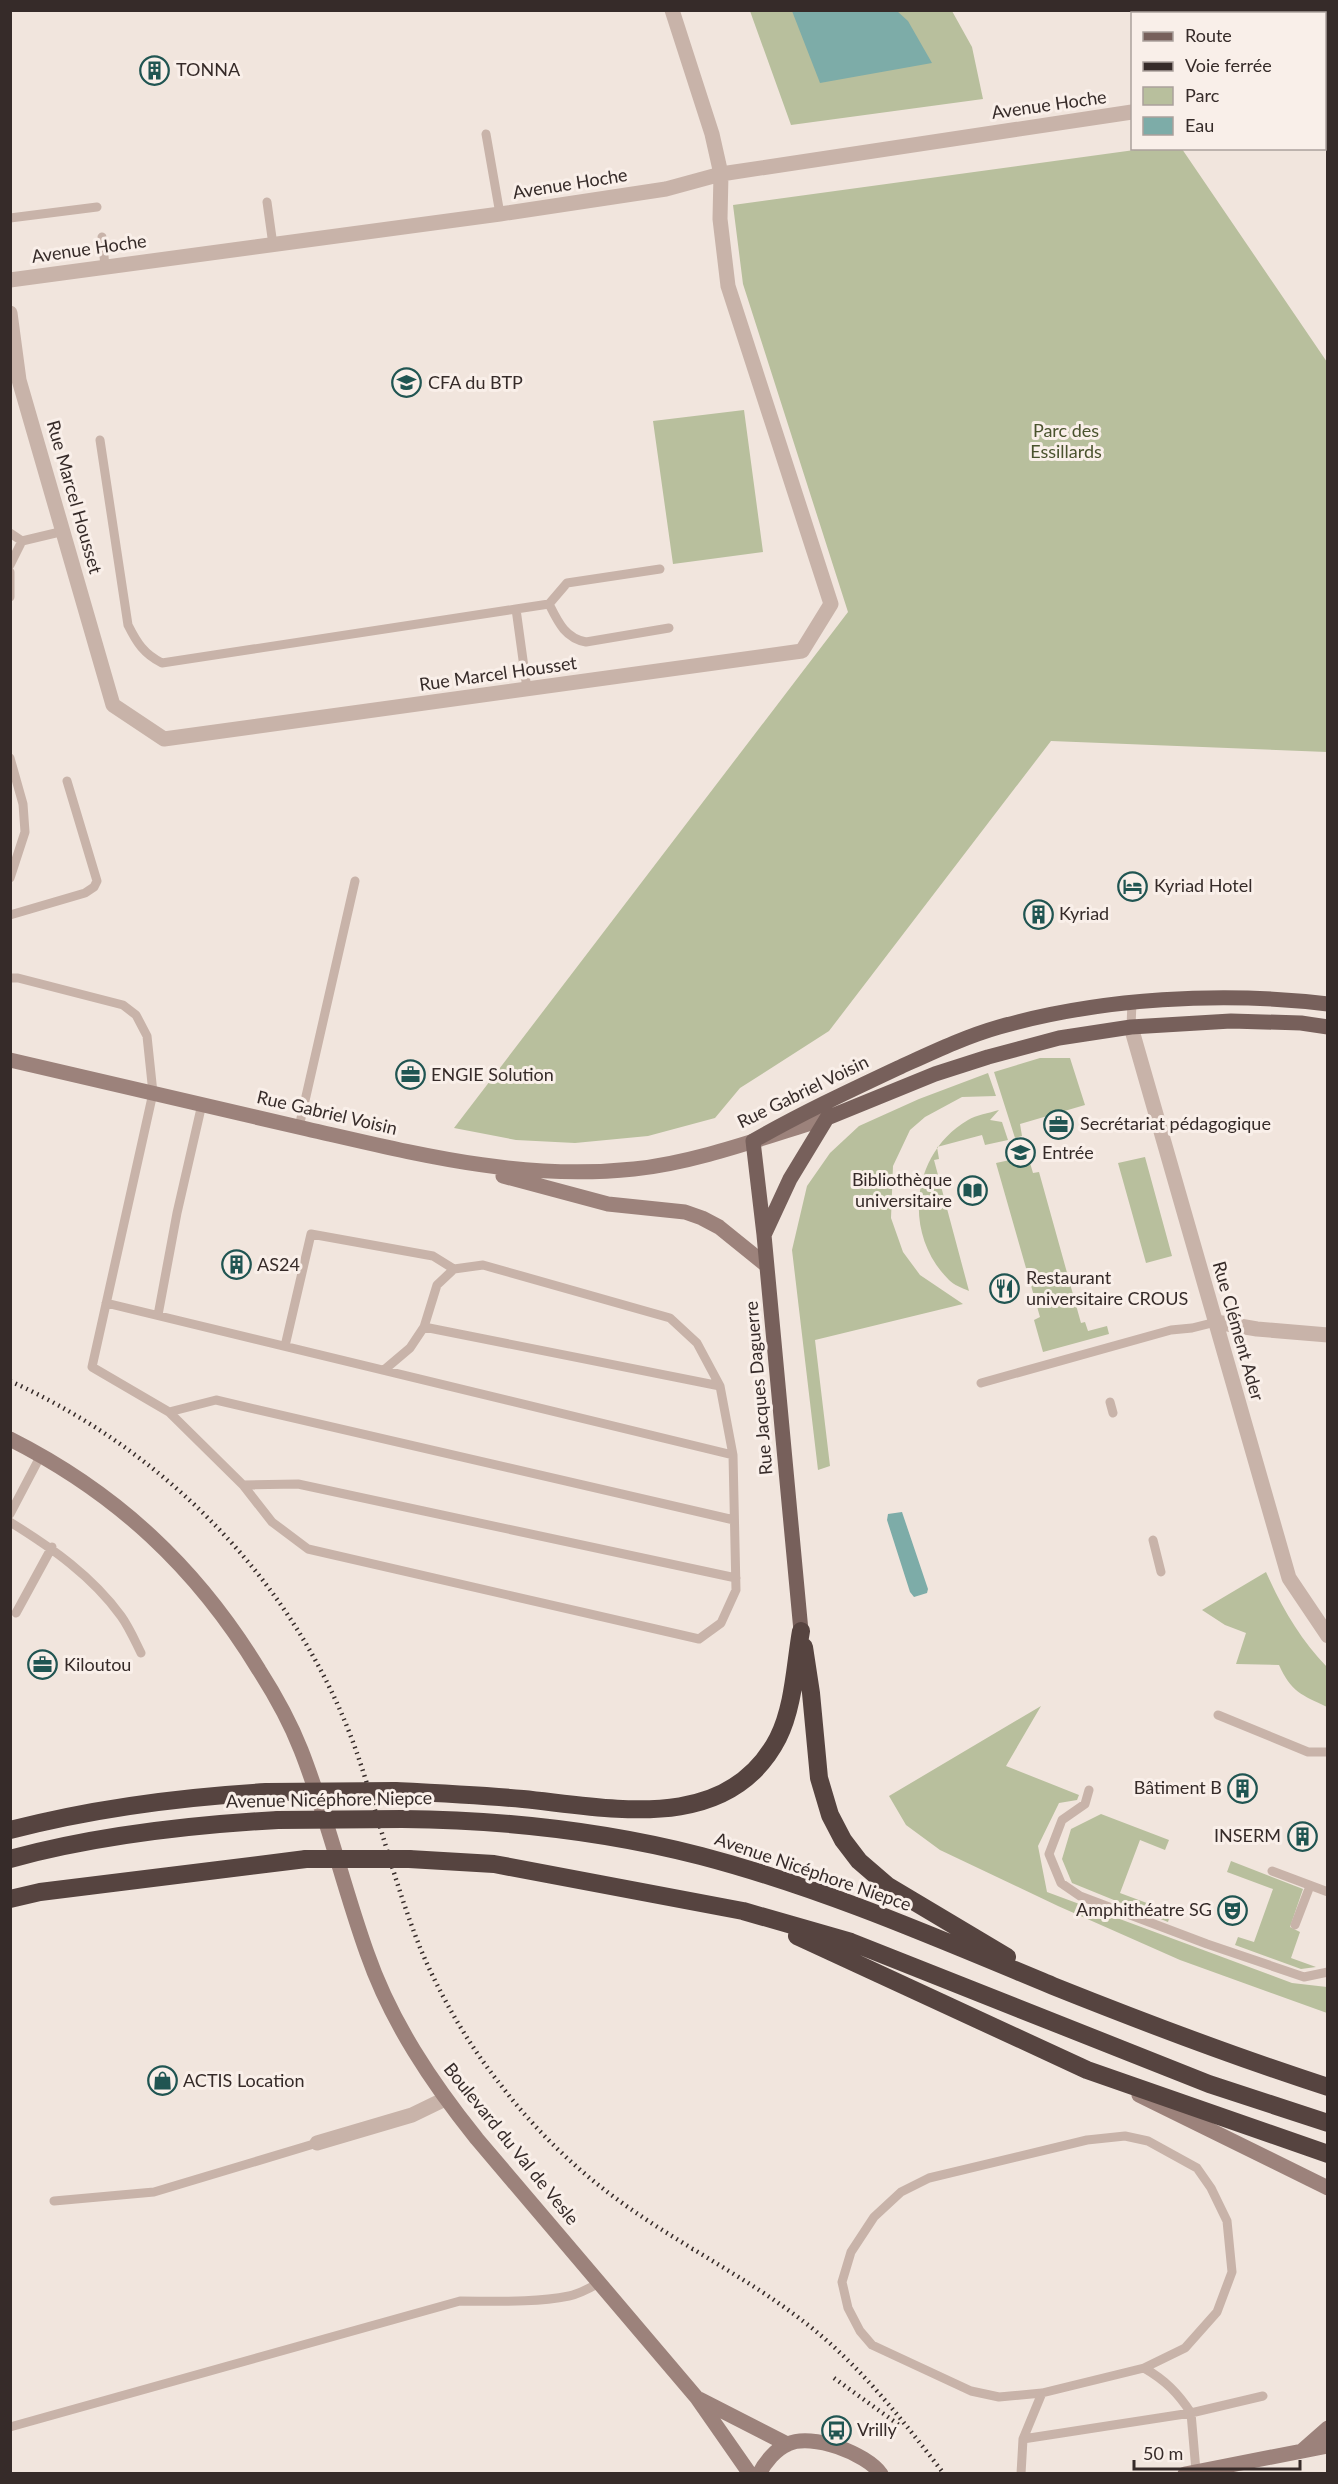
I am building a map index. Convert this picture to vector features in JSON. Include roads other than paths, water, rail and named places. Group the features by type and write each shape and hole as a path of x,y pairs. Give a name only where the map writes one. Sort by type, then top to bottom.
{"highway":[{"path":"10,1830 118,1807 180,1798 267,1792 395,1791 480,1795 622,1809 675,1808 710,1800 737,1787 748,1778 778,1738 789,1702 801,1631"},
{"path":"801,1631 811,1693 819,1778 830,1815 843,1840 859,1861 888,1886 1057,1987"},
{"name":"Avenue Nicéphore Niepce","path":"10,1859 84,1842 144,1832 209,1824 278,1820 402,1819 486,1822 580,1832 700,1856 837,1898 1057,1987 1279,2071 1328,2087"},
{"path":"10,1899 40,1892 306,1859 409,1859 494,1863 743,1911 850,1942 1209,2084 1328,2124"},
{"path":"743,1911 1087,2070 1328,2154"}],"main road":[{"name":"Rue Gabriel Voisin","path":"753,1141 814,1106 959,1041 1022,1021 1164,998 1304,1001 1328,1004"},
{"path":"764,1235 790,1179 827,1118 935,1074 1059,1038 1131,1027 1231,1021 1328,1026"},
{"name":"Rue Jacques Daguerre","path":"753,1141 801,1631"}],"street":[{"path":"672,10 712,134 721,174"},
{"name":"Avenue Hoche","path":"10,280 500,214 666,189 721,174 1131,112"},
{"name":"Rue Marcel Housset","path":"10,313 19,380 113,705 164,739 802,651 831,604 728,286 720,219 721,174"},
{"name":"Rue Clément Ader","path":"1131,1027 1289,1578 1328,1636"},
{"name":"Rue Gabriel Voisin","path":"10,1060 442,1160 536,1172 625,1170 686,1159 753,1141"},
{"path":"753,1141 827,1118"},
{"path":"442,1160 608,1204 686,1212 719,1227 766,1265"},
{"path":"1216,1322 1257,1329 1328,1335"},
{"name":"Boulevard du Val de Vesle","path":"10,1439 41,1455 107,1498 162,1544 202,1589 241,1640 274,1694 300,1748 367,1955 389,2005 418,2059 445,2099 698,2398 750,2474"},
{"path":"1087,2070 1328,2188"},
{"path":"317,2143 412,2115 445,2099"},
{"name":"Boulevard du Val de Vesle","path":"698,2398 787,2444"},
{"path":"1302,2451 1328,2428"},
{"path":"759,2474 770,2458 787,2444 809,2441 847,2450 863,2458 881,2474"},
{"path":"1190,2472 1328,2446"}],"lane":[{"path":"486,134 500,214"},
{"path":"267,202 273,245"},
{"path":"10,218 97,207"},
{"path":"102,237 105,266"},
{"path":"100,440 128,625 147,655 162,663 549,604 567,584 660,569"},
{"path":"22,541 64,531"},
{"path":"10,532 22,541"},
{"path":"10,565 22,541"},
{"path":"10,572 10,597"},
{"path":"549,604 563,630 576,640 586,642 669,628"},
{"path":"516,609 527,689"},
{"path":"10,759 23,804 25,832 10,878"},
{"path":"10,915 85,893 94,887 97,881 67,781"},
{"path":"299,1127 355,880"},
{"path":"10,978 18,978 123,1005 136,1015 147,1036 153,1093 92,1367 169,1412 243,1485 272,1522 308,1549 699,1639 721,1623 736,1590 733,1455 720,1386 697,1343 670,1318 483,1265 454,1269 437,1285 424,1327 410,1348 384,1370"},
{"path":"1302,1023 1304,1001"},
{"path":"1131,1027 1132,1002"},
{"path":"158,1315 177,1213 202,1104"},
{"path":"285,1346 311,1234 433,1256 454,1269"},
{"path":"106,1303 733,1455"},
{"path":"981,1383 1171,1330 1216,1322"},
{"path":"424,1327 720,1386"},
{"path":"169,1412 216,1400 734,1520"},
{"path":"1110,1402 1113,1413"},
{"path":"10,1514 41,1455"},
{"path":"243,1485 298,1485 736,1578"},
{"path":"10,1522 52,1547 99,1588 122,1618 141,1653"},
{"path":"1153,1540 1161,1572"},
{"path":"16,1613 52,1547"},
{"path":"1218,1715 1308,1752 1328,1752"},
{"path":"1089,1790 1085,1804 1062,1820 1049,1854 1061,1883 1090,1900 1304,1977 1328,1972"},
{"path":"1272,1871 1328,1892"},
{"path":"1295,1925 1310,1886"},
{"path":"1125,2136 1148,2141 1197,2168 1211,2188 1227,2221 1232,2272 1217,2312 1185,2348 1144,2368 1042,2393 999,2397 971,2391 872,2345 860,2331 848,2308 842,2282 851,2252 874,2217 901,2192 929,2178 1087,2140 1125,2136"},
{"path":"54,2201 154,2192 317,2143"},
{"path":"10,2427 460,2301 524,2301 558,2298 572,2296 599,2283"},
{"path":"1144,2368 1163,2379 1178,2393 1191,2413 1190,2472"},
{"path":"1022,2474 1023,2439 1042,2393"},
{"path":"1023,2439 1191,2413 1263,2396"}],"water":[{"path":"792,11 897,11 908,21 932,63 820,83"},
{"path":"902,1512 928,1589 927,1593 914,1597 910,1592 887,1520 888,1514"}],"railway":[{"path":"10,1381 69,1411 124,1447 176,1488 224,1534 266,1584 303,1639 334,1697 359,1759 412,1927 437,1985 477,2053 524,2114 565,2156 610,2194 780,2304 843,2355 912,2433 944,2474"},
{"path":"834,2378 899,2425"}],"place":[{"name":"TONNA","path":"155,70"},
{"name":"CFA du BTP","path":"407,383"},
{"name":"Kyriad Hotel","path":"1133,886"},
{"name":"Kyriad","path":"1038,914"},
{"name":"ENGIE Solution","path":"410,1075"},
{"name":"Secrétariat pédagogique","path":"1059,1124"},
{"name":"Entrée","path":"1021,1153"},
{"name":"Bibliothèque universitaire","path":"973,1190"},
{"name":"AS24","path":"236,1265"},
{"name":"Restaurant universitaire CROUS","path":"1005,1288"},
{"name":"Kiloutou","path":"43,1665"},
{"name":"Bâtiment B","path":"1243,1788"},
{"name":"INSERM","path":"1302,1836"},
{"name":"Amphithéatre SG","path":"1233,1910"},
{"name":"ACTIS Location","path":"162,2081"},
{"name":"Vrilly","path":"836,2430"}],"park label":[{"name":"Parc des Essillards","path":"1066,441"}]}
